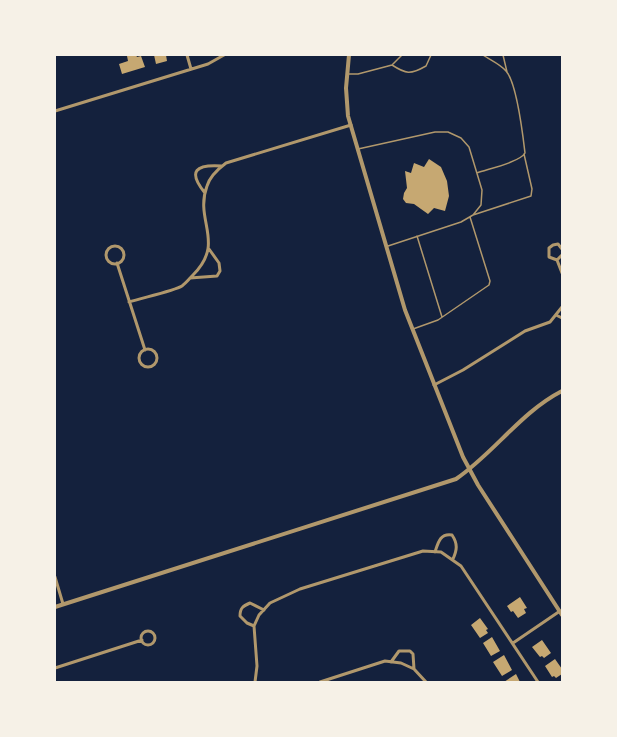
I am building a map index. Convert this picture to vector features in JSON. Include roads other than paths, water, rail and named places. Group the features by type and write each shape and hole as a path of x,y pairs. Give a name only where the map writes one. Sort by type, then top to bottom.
{"street":[{"path":"187,55 191,69"},
{"path":"55,111 208,64 224,55"},
{"path":"349,55 346,96 351,125 386,247 412,329 469,470 561,613 513,643"},
{"path":"190,278 217,276 220,271 218,263 209,249 204,210 205,193 211,178 226,162 351,125"},
{"path":"205,193 196,181 194,174 196,170 202,167 222,166"},
{"path":"562,249 558,244 549,248 549,257 557,260 562,273"},
{"path":"114,246 119,247 123,252 122,259 117,263 112,263 107,258 108,250 114,246"},
{"path":"130,302 182,286 204,263 209,249"},
{"path":"557,260 562,255"},
{"path":"117,263 145,350"},
{"path":"434,385 463,370 525,331 550,322 562,307"},
{"path":"556,315 562,318"},
{"path":"145,350 151,350 156,356 155,363 150,367 145,366 140,361 140,354 145,350"},
{"path":"55,607 456,479 469,470 537,406 562,391"},
{"path":"435,552 442,537 447,534 452,536 456,542 456,551 453,559"},
{"path":"256,682 257,666 254,626 259,615 270,603 300,589 423,551 441,552 461,566 538,682"},
{"path":"55,578 63,604"},
{"path":"254,626 247,623 240,616 240,610 244,605 250,603 264,610"},
{"path":"146,631 153,632 155,636 154,642 150,645 144,644 142,640 142,636 146,631"},
{"path":"55,668 142,640"},
{"path":"391,662 399,651 410,651 412,654 414,669"},
{"path":"320,682 385,661 401,663 414,669 426,682"}],"lane":[{"path":"347,73 358,74 392,65 402,55"},
{"path":"392,65 403,72 411,72 426,66 431,55"},
{"path":"483,55 507,72"},
{"path":"386,247 461,222 473,215 531,196 532,189 524,154 523,132 511,81 503,55"},
{"path":"358,149 435,132 448,132 461,138 469,147 482,190 481,204 473,215"},
{"path":"477,173 514,160 524,154"},
{"path":"412,329 442,317 489,285 490,282 470,217"},
{"path":"417,236 442,317"}]}
